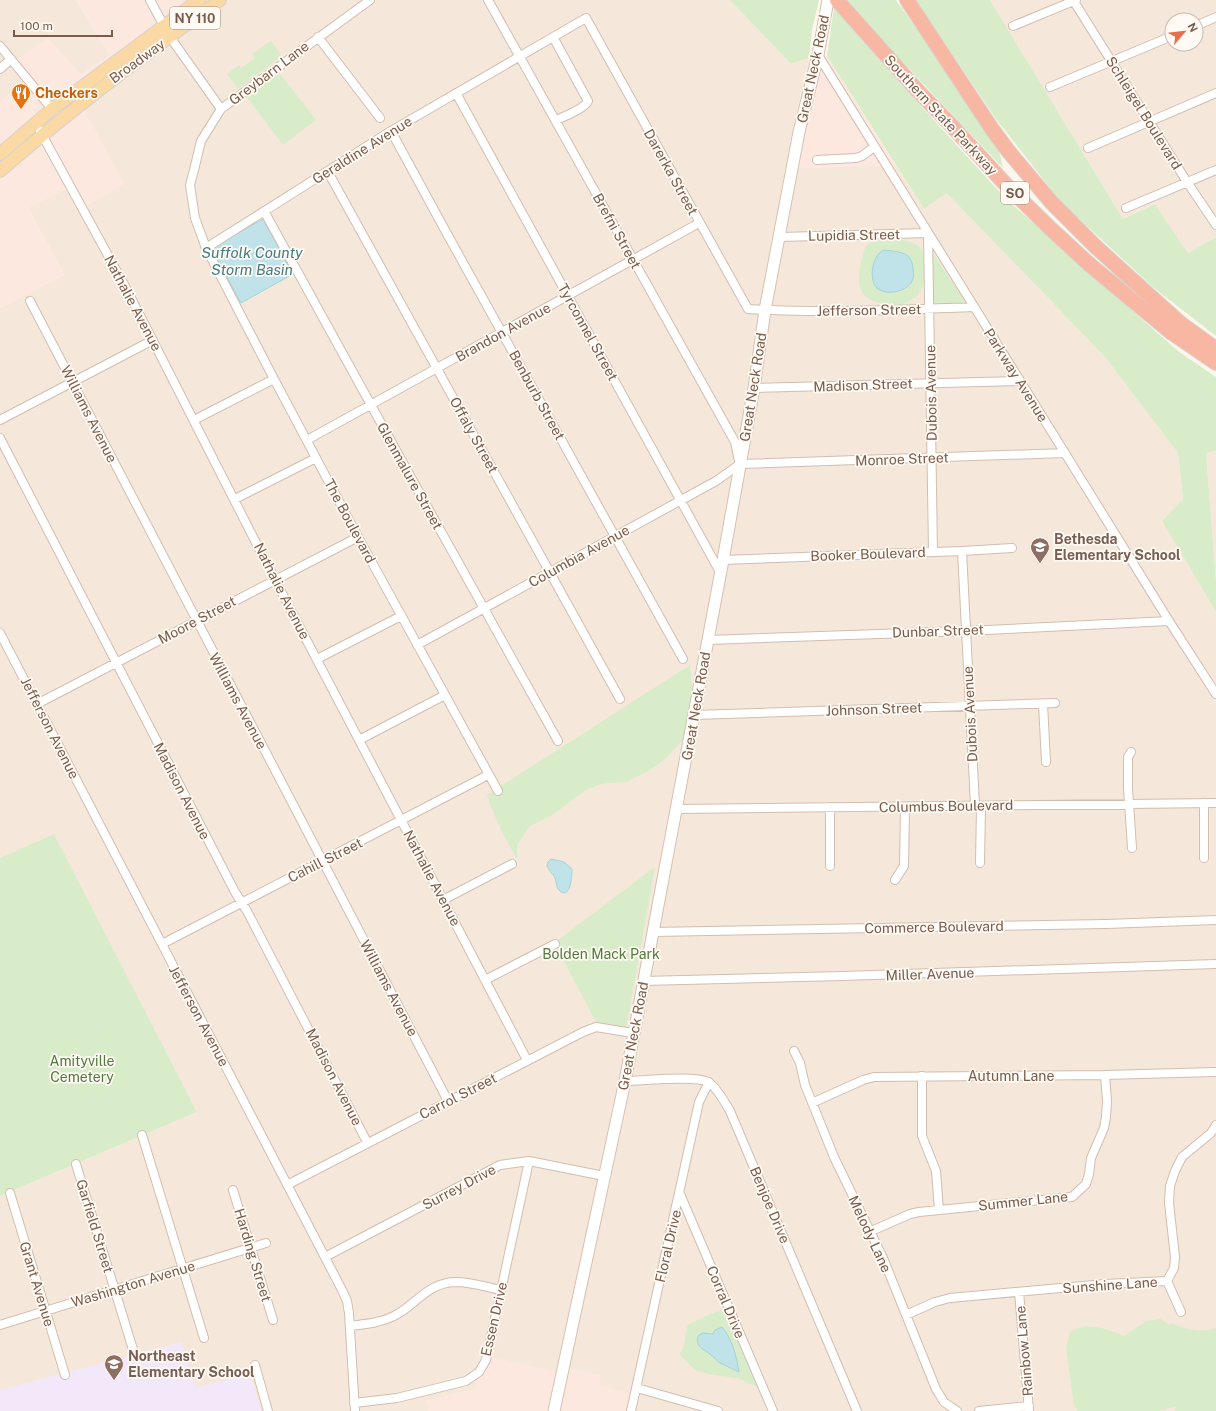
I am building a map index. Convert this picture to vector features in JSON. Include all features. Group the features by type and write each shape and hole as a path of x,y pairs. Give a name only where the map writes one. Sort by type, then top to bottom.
{"highway":[{"name":"Southern State Parkway","path":"837,0 912,84 1008,187 1052,230 1090,265 1172,333 1216,363"},
{"name":"Southern State Parkway","path":"907,0 992,129 1009,152 1052,203 1091,243 1180,323 1216,349"}],"main road":[{"name":"Broadway","path":"0,154 52,109 199,0"},
{"name":"Broadway","path":"0,171 42,134 98,90 220,0"},
{"name":"Great Neck Road","path":"554,1411 625,1081 723,560 754,388 765,310 799,132 818,55 828,0"}],"street":[{"name":"Greybarn Lane","path":"150,0 170,37 221,109 370,0"},
{"name":"Brefni Street","path":"488,0 735,442 740,464"},
{"path":"1013,26 1074,0"},
{"name":"Schleigel Boulevard","path":"1074,0 1187,182 1216,225"},
{"path":"1204,22 1216,17"},
{"name":"Geraldine Avenue","path":"206,248 391,131 586,18"},
{"name":"Darerka Street","path":"586,18 748,309 765,310"},
{"path":"318,37 380,118"},
{"path":"553,37 588,101 582,107 556,120"},
{"path":"1050,87 1164,39"},
{"path":"0,46 52,109"},
{"name":"Parkway Avenue","path":"818,55 1169,621 1216,694"},
{"path":"0,69 11,59"},
{"name":"Tyrconnel Street","path":"456,93 720,572"},
{"path":"1088,148 1216,93"},
{"name":"The Boulevard","path":"221,109 201,141 190,185 195,218 206,248 358,537 498,791"},
{"name":"Nathalie Avenue","path":"35,123 153,340 275,580 527,1060"},
{"name":"Benburb Street","path":"391,131 683,659"},
{"path":"817,160 856,158 862,156 874,147"},
{"path":"1126,208 1216,170"},
{"name":"Offaly Street","path":"328,172 620,699"},
{"name":"Glenmalure Street","path":"264,211 558,741"},
{"name":"Brandon Avenue","path":"306,440 502,333 699,222"},
{"name":"Lupidia Street","path":"780,237 928,233"},
{"name":"Dubois Avenue","path":"928,233 933,552"},
{"name":"Williams Avenue","path":"30,301 448,1101"},
{"name":"Jefferson Street","path":"765,310 929,309 974,307"},
{"path":"0,420 153,340"},
{"path":"194,420 274,379"},
{"name":"Madison Street","path":"754,388 1020,381"},
{"name":"Madison Avenue","path":"0,438 234,892 242,903 368,1142"},
{"name":"Monroe Street","path":"740,464 1065,453"},
{"path":"235,499 316,458"},
{"name":"Columbia Avenue","path":"417,645 719,479 740,464"},
{"name":"Moore Street","path":"37,704 358,537"},
{"name":"Booker Boulevard","path":"723,560 1012,548"},
{"name":"Dubois Avenue","path":"962,551 970,706 978,806 980,863"},
{"path":"317,659 401,616"},
{"name":"Dunbar Street","path":"708,640 966,631 1169,621"},
{"name":"Jefferson Avenue","path":"0,633 347,1301 350,1326 354,1407"},
{"path":"359,740 445,695"},
{"name":"Johnson Street","path":"694,716 1055,703"},
{"path":"1043,704 1046,762"},
{"path":"1131,752 1128,757 1128,788 1132,848"},
{"name":"Cahill Street","path":"162,944 488,775"},
{"name":"Columbus Boulevard","path":"676,809 1216,802"},
{"path":"1204,803 1204,858"},
{"path":"830,807 830,866"},
{"path":"895,880 904,866 905,807"},
{"path":"443,900 512,864"},
{"name":"Commerce Boulevard","path":"652,932 1106,924 1216,920"},
{"path":"485,980 555,944"},
{"name":"Miller Avenue","path":"643,981 1216,964"},
{"name":"Carrol Street","path":"287,1185 583,1032 596,1027 633,1033"},
{"name":"Melody Lane","path":"794,1050 800,1063 805,1085 834,1157 883,1258 936,1388 944,1402 957,1411"},
{"name":"Autumn Lane","path":"812,1103 874,1077 1106,1075 1216,1072"},
{"name":"Summer Lane","path":"870,1232 910,1214 1072,1197 1077,1194 1086,1184 1091,1158 1104,1128 1107,1101 1106,1075"},
{"path":"922,1076 922,1136 936,1171 939,1210"},
{"path":"625,1081 692,1079 709,1082"},
{"name":"Floral Drive","path":"631,1411 667,1243 680,1194 699,1102 709,1082"},
{"name":"Benjoe Drive","path":"709,1082 720,1094 730,1111 857,1411"},
{"name":"Sunshine Lane","path":"906,1315 935,1302 950,1298 1105,1284 1167,1281 1174,1268 1175,1257 1169,1203 1170,1186 1182,1157 1211,1133 1216,1125"},
{"path":"142,1135 204,1338"},
{"name":"Surrey Drive","path":"325,1257 500,1165 529,1161 604,1176"},
{"name":"Essen Drive","path":"354,1407 466,1381 479,1372 486,1360 529,1161"},
{"name":"Garfield Street","path":"76,1164 135,1356"},
{"name":"Harding Street","path":"233,1190 273,1320"},
{"name":"Grant Avenue","path":"10,1193 65,1375"},
{"name":"Corral Drive","path":"680,1194 773,1411"},
{"name":"Washington Avenue","path":"0,1325 266,1243"},
{"path":"1167,1281 1181,1312"},
{"path":"350,1326 378,1322 395,1316 434,1287 454,1282 501,1290"},
{"name":"Rainbow Lane","path":"1019,1292 1029,1409"},
{"path":"255,1365 268,1411"},
{"path":"637,1388 718,1411"},
{"path":"979,1411 1029,1409"}],"shaded area":[{"path":"0,0 76,0 110,55 81,75 47,38 30,76 0,102"},
{"path":"76,0 229,0 83,108 124,184 85,207 74,185 28,208 64,275 0,308 0,102 29,76 17,60 47,38 81,75 110,55"},
{"path":"229,0 730,0 791,64 809,58 793,128 760,304 722,554 617,1128 798,168 896,165 924,209 947,192 1105,357 1178,453 1183,500 1162,521 1216,612 1216,1411 634,1411 598,1386 600,1375 565,1373 474,1389 427,1401 429,1411 0,1411 0,1196 197,1112 54,835 0,858 0,308 64,275 7,169 127,74"},
{"path":"990,0 1216,0 1216,237 1188,253 1155,204 1123,219"},
{"path":"827,56 896,165 786,169 793,128 809,58"},
{"path":"1216,451 1216,581 1206,453"},
{"name":"Northeast Elementary School","path":"181,1342 196,1388 250,1373 261,1411 0,1411 0,1390"},
{"path":"490,1357 564,1373 566,1368 600,1375 599,1386 639,1395 634,1411 429,1411 426,1401 474,1389"}],"green space":[{"path":"730,0 819,0 812,30 809,58 791,64"},
{"path":"848,0 896,0 999,150 1003,168 896,55"},
{"path":"916,0 990,0 1123,219 1155,204 1188,253 1216,237 1216,336 1154,288 1061,202 996,119"},
{"path":"834,7 899,82 1006,199 1178,351 1216,377 1216,451 1206,453 1216,581 1216,612 1162,521 1183,499 1178,453 1105,357 947,193 924,209 827,56"},
{"path":"271,41 282,56 238,89 227,74 239,65 241,68 255,58 252,54"},
{"path":"278,71 316,120 283,145 246,96"},
{"path":"888,239 903,240 914,243 921,249 924,255 925,270 923,285 917,296 901,305 876,302 865,295 861,290 860,285 859,278 861,262 866,247 869,243 874,241"},
{"path":"931,250 967,304 934,305"},
{"path":"690,665 693,701 683,740 655,767 627,782 600,784 584,791 554,814 530,826 517,845 517,858 500,827 487,795"},
{"name":"Amityville Cemetery","path":"54,834 197,1112 0,1196 0,858"},
{"name":"Bolden Mack Park","path":"655,867 626,1029 597,1024 557,948 558,940"},
{"path":"721,1311 728,1315 756,1378 757,1387 737,1378 708,1374 695,1370 679,1354 684,1346 686,1331 689,1324 715,1312"},
{"path":"1161,1319 1169,1325 1172,1323 1194,1330 1211,1330 1216,1328 1216,1411 1175,1411 1176,1406 1159,1411 1078,1411 1074,1406 1066,1347 1070,1332 1082,1327 1098,1327 1124,1336 1146,1321"}],"water":[{"name":"Suffolk County Storm Basin","path":"263,219 293,274 241,303 211,248"},
{"path":"884,250 900,252 910,259 914,274 913,280 906,288 896,292 886,292 877,288 875,285 872,276 873,266 880,252"},
{"path":"551,859 564,862 572,869 572,876 567,892 564,893 558,889 556,880 547,866"},
{"path":"722,1327 731,1342 739,1372 720,1363 698,1344 697,1339 699,1335 703,1333 713,1334 715,1330"}],"place":[{"name":"Checkers","path":"21,110"},
{"name":"Bethesda Elementary School","path":"1040,564"},
{"name":"Northeast Elementary School","path":"114,1381"}]}
